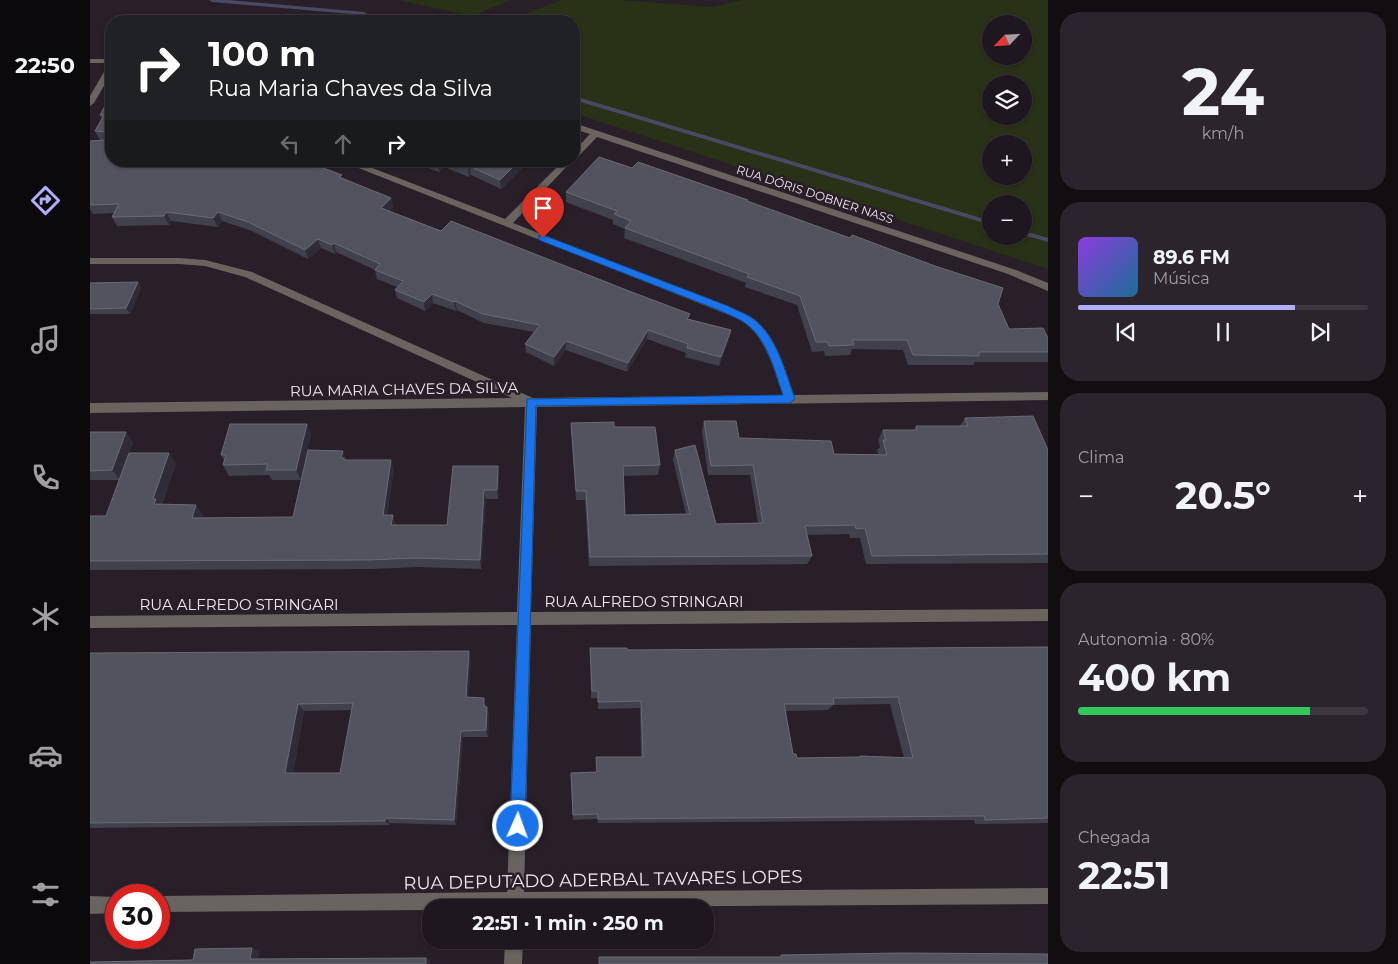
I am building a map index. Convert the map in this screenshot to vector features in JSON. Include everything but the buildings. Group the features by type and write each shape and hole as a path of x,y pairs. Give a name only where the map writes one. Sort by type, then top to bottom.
{"street":[{"path":"90,61 105,61"},
{"path":"90,103 105,77"},
{"name":"RUA DÓRIS DOBNER NASS","path":"580,128 1048,286"},
{"path":"580,150 596,134"},
{"path":"360,167 724,308 748,320 760,331 770,347 790,399"},
{"path":"506,224 562,167"},
{"path":"90,261 179,261 206,263 248,274 531,402 515,899"},
{"name":"RUA MARIA CHAVES DA SILVA","path":"90,408 1048,396"},
{"name":"RUA ALFREDO STRINGARI","path":"90,622 1048,615"},
{"name":"RUA DEPUTADO ADERBAL TAVARES LOPES","path":"714,901 1048,896"},
{"name":"RUA DEPUTADO ADERBAL TAVARES LOPES","path":"170,904 422,904"},
{"path":"90,905 105,905"},
{"path":"513,964 514,949"}],"green space":[{"path":"398,0 511,0 474,15"},
{"path":"561,0 621,0 713,7 741,0 1048,0 1048,269 580,115 580,15 522,15"}],"waterway":[{"path":"212,0 366,15"},
{"path":"580,100 982,220"},
{"path":"1032,235 1048,240"}],"route":[{"path":"518,826 531,402 790,399 770,347 760,331 748,320 724,308 543,238"}]}
